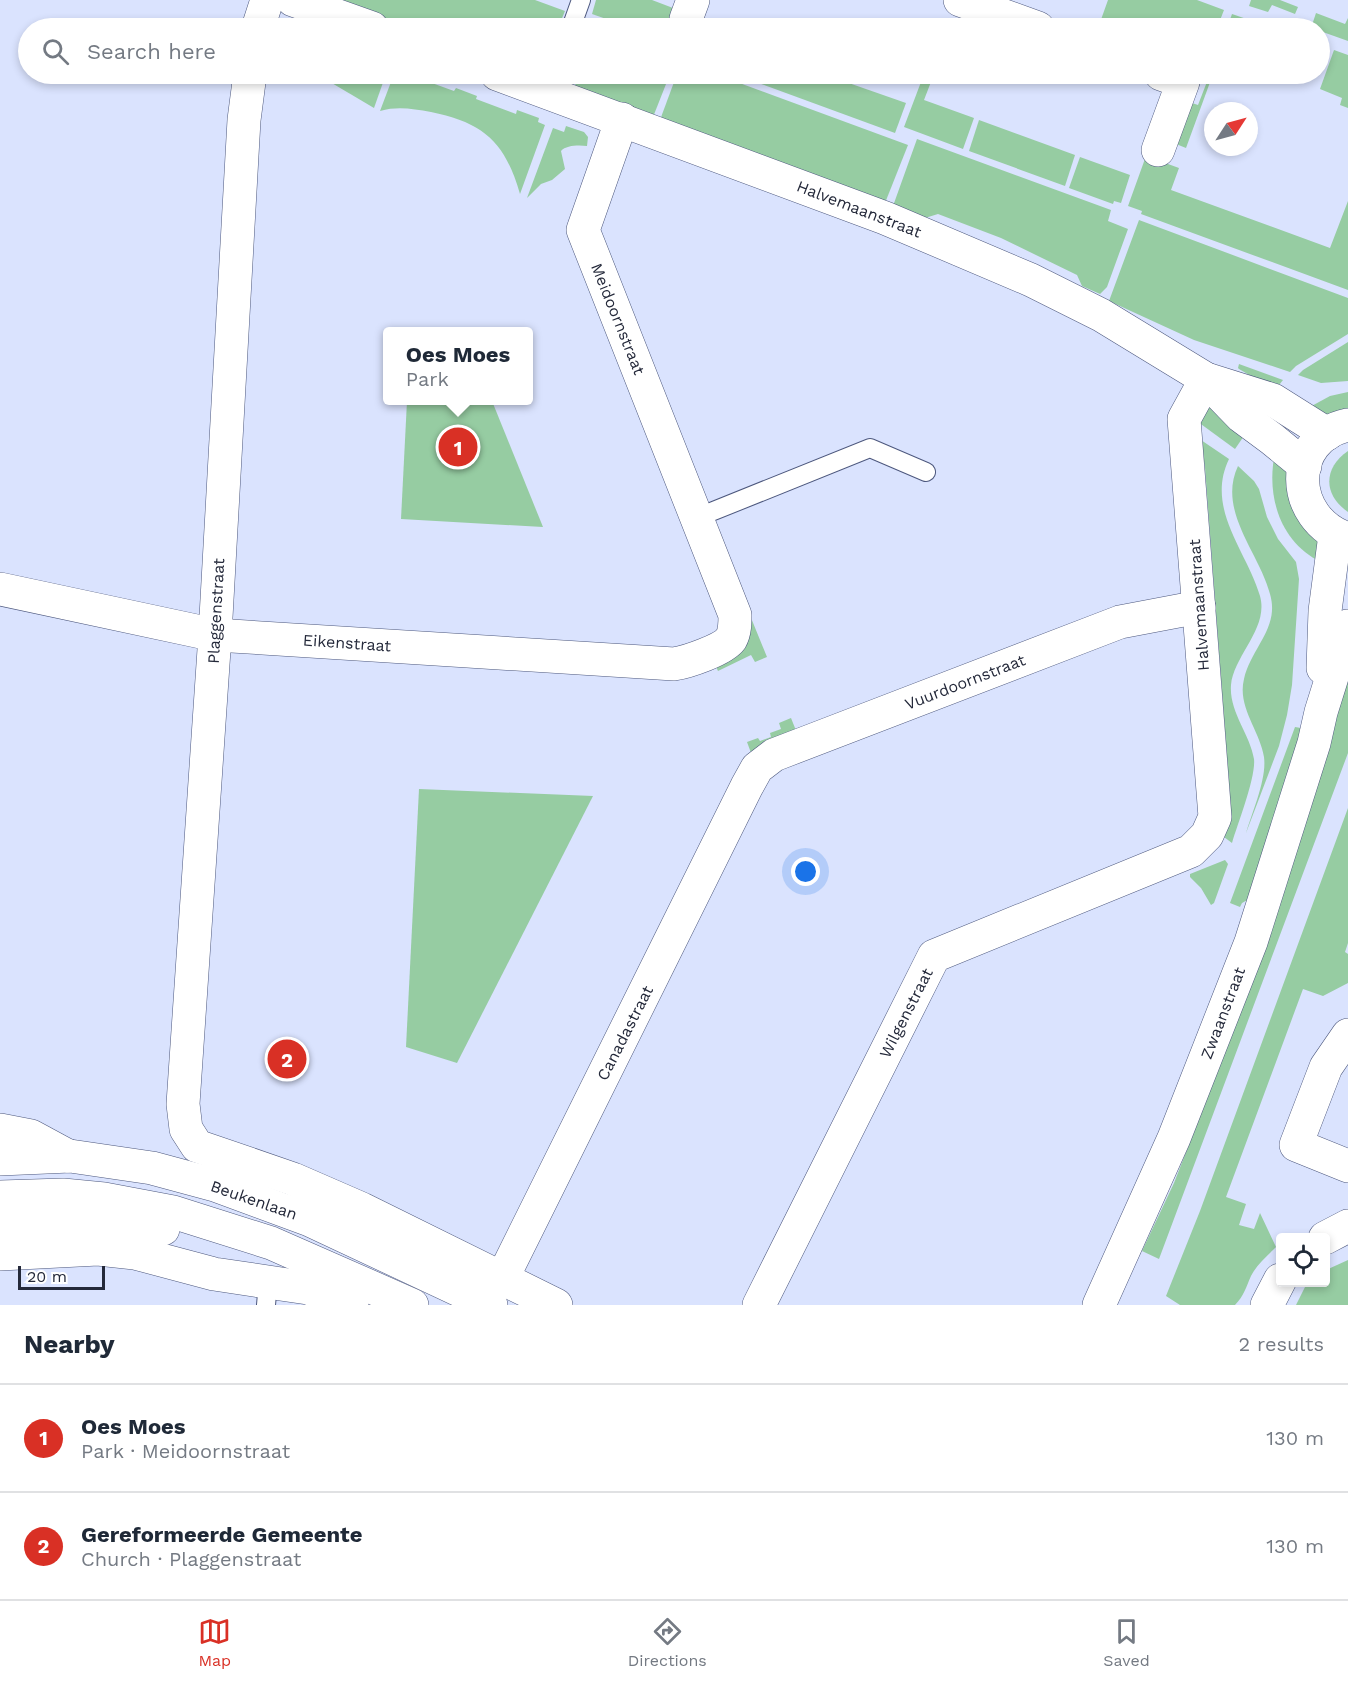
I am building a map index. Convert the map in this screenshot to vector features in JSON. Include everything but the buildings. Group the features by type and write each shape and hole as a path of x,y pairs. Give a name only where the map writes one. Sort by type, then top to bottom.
{"street":[{"path":"261,18 267,0"},
{"path":"960,0 1010,18"},
{"path":"307,2 347,18"},
{"name":"Plaggenstraat","path":"196,1146 186,1129 183,1104 215,635 244,120 249,84"},
{"name":"Halvemaanstraat","path":"554,84 622,119 885,218 1031,280 1101,315 1206,379 1273,400 1337,429"},
{"path":"1158,150 1182,84"},
{"name":"Meidoornstraat","path":"622,119 583,230 732,607 735,623 728,642 697,657"},
{"name":"Halvemaanstraat","path":"1206,379 1241,416 1305,466"},
{"name":"Halvemaanstraat","path":"1206,379 1184,419 1215,817 1207,835"},
{"path":"1337,429 1312,449 1302,482 1311,513 1322,525 1342,537"},
{"name":"Zwaanstraat","path":"1321,712 1325,611 1342,537"},
{"name":"Eikenstraat","path":"0,589 215,635 674,664 697,657"},
{"name":"Vuurdoornstraat","path":"747,786 761,763 785,751 1120,622 1199,607"},
{"name":"Zwaanstraat","path":"1100,1305 1174,1138 1251,942 1314,743 1321,712 1348,626"},
{"name":"Canadastraat","path":"496,1292 747,786"},
{"name":"Wilgenstraat","path":"759,1305 934,956 1191,850 1207,835"},
{"path":"1348,1035 1326,1067 1296,1144 1348,1166"},
{"path":"0,1130 31,1136 70,1156"},
{"name":"Beukenlaan","path":"196,1146 293,1179 362,1209 496,1292"},
{"name":"Beukenlaan","path":"0,1159 70,1156 152,1168 250,1196 496,1292 556,1305"},
{"path":"0,1197 63,1195 104,1199 173,1212 292,1252 412,1305"},
{"path":"0,1229 97,1224 236,1233"},
{"path":"1330,1235 1348,1226"},
{"path":"1330,1249 1348,1242"},
{"path":"0,1254 98,1249 135,1253 214,1274 267,1294 308,1288 352,1305"},
{"path":"1267,1305 1277,1287"}],"lane":[{"path":"575,18 581,0"},
{"path":"696,518 870,448 926,472"}],"green space":[{"path":"336,0 535,0 565,11 562,18 386,18"},
{"path":"596,0 652,0 673,8 669,18 603,18 592,14"},
{"path":"1108,0 1197,0 1224,10 1221,18 1102,18"},
{"path":"1251,0 1280,0 1298,7 1295,14 1272,5 1268,12 1249,6"},
{"path":"1316,13 1329,18 1314,18"},
{"path":"1232,14 1244,18 1231,18"},
{"path":"1330,18 1345,24 1348,18 1348,41 1330,35"},
{"path":"1334,50 1348,55 1348,108 1340,105 1342,98 1320,89 1322,84 1330,84 1330,61"},
{"path":"333,84 382,84 374,108"},
{"path":"390,84 435,84 454,91 456,88 477,96 476,99 516,114 517,110 539,118 538,122 545,125 520,194 514,176 499,148 478,129 465,122 431,112 399,108 380,111"},
{"path":"575,84 666,84 653,117"},
{"path":"673,84 742,84 908,145 885,203 660,120"},
{"path":"761,84 852,84 906,103 895,133"},
{"path":"920,84 930,84 924,100 974,118 963,149 904,127"},
{"path":"1206,84 1209,84 1186,148 1171,142 1186,101 1198,105"},
{"path":"979,120 1075,155 1065,186 969,151"},
{"path":"566,126 584,132 588,137 587,146 563,149 561,151 565,169 552,180 541,184 527,198 553,128 564,132"},
{"path":"917,139 1111,210 1108,221 1128,229 1107,287 1100,294 1082,286 1077,275 1001,238 938,214 925,218 893,206"},
{"path":"1146,156 1179,168 1171,190 1330,248 1348,201 1348,290 1141,214 1142,211 1128,206"},
{"path":"1080,157 1130,175 1121,203 1114,201 1113,204 1069,188"},
{"path":"1139,220 1348,298 1348,334 1290,372 1194,340 1109,301"},
{"path":"1348,342 1348,381 1321,383 1298,375 1303,370"},
{"path":"1239,364 1283,380 1275,390 1239,369"},
{"path":"1348,392 1348,412 1328,416 1308,408 1330,396"},
{"path":"1208,404 1246,433 1235,449 1194,419"},
{"path":"407,405 494,405 543,527 401,519"},
{"path":"1201,440 1229,459 1223,477 1222,495 1225,512 1254,579 1260,596 1261,608 1256,630 1233,674 1231,685 1236,714 1254,759 1250,788 1232,843 1224,837 1224,819 1231,810"},
{"path":"1348,451 1348,512 1334,498 1329,481 1334,465"},
{"path":"1278,452 1319,541 1321,562 1295,542 1279,515 1272,485 1275,453"},
{"path":"1238,466 1259,489 1267,517 1278,539 1296,562 1299,579 1292,685 1287,715 1279,746 1246,833 1261,785 1264,757 1246,709 1244,679 1268,628 1272,606 1265,578 1236,515 1233,483"},
{"path":"747,608 767,657 755,662 751,655 718,671 712,658"},
{"path":"1348,672 1348,753 1159,1259 1142,1251 1174,1183 1197,1124"},
{"path":"791,718 799,738 754,761 747,742 771,737 770,733 781,729 779,723"},
{"path":"1295,727 1301,728 1290,777 1253,897 1242,903 1240,907 1230,903"},
{"path":"419,789 593,796 457,1063 406,1047"},
{"path":"1348,808 1348,943 1345,952 1348,954 1348,983 1323,996 1303,989 1226,1197 1246,1204 1239,1225 1254,1229 1260,1213 1276,1247 1256,1268 1243,1295 1235,1305 1180,1305 1166,1296 1200,1211"},
{"path":"1225,860 1228,864 1214,903 1211,905 1190,874"},
{"path":"1348,1260 1348,1305 1296,1305 1305,1287 1330,1287 1330,1268"}],"place":[{"name":"Oes Moes","path":"458,447"},
{"name":"Gereformeerde Gemeente","path":"287,1059"}]}
